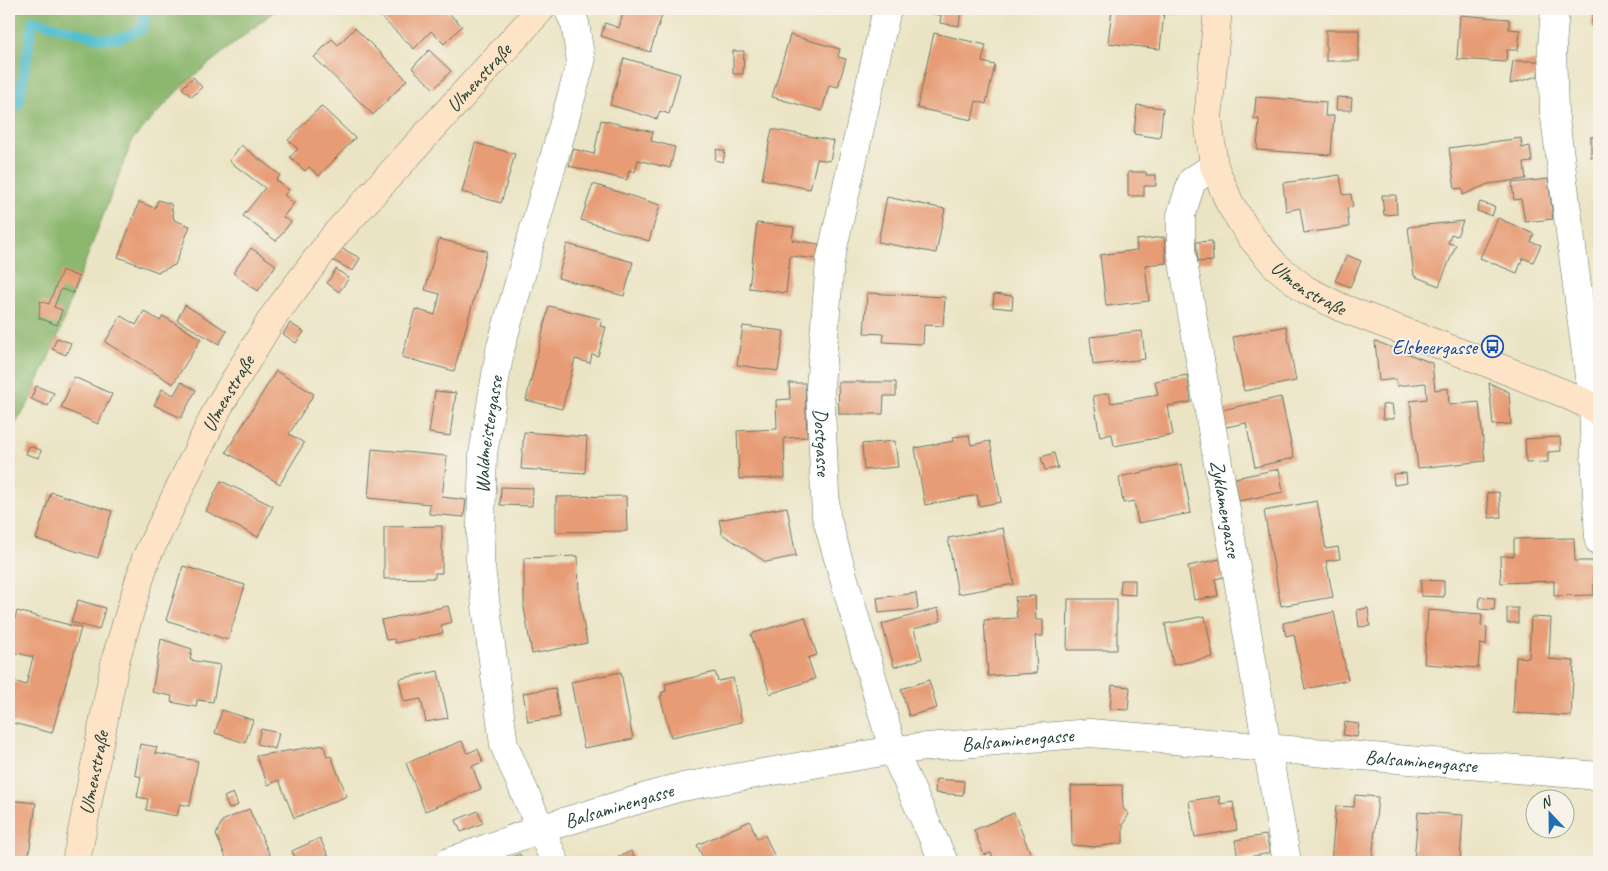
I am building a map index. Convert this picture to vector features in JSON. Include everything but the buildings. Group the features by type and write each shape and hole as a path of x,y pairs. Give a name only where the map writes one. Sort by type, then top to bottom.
{"street":[{"name":"Ulmenstraße","path":"76,862 116,658 146,558 218,408 273,317 335,235 541,9"},
{"name":"Waldmeistergasse","path":"555,862 504,745 480,560 483,454 500,350 581,62 575,23 568,9"},
{"name":"Dostgasse","path":"887,9 830,261 820,386 826,516 893,750 944,862"},
{"name":"Ulmenstraße","path":"1218,9 1208,119 1214,166 1230,204 1251,237 1276,266 1306,290 1342,308 1504,369 1563,393 1596,409"},
{"path":"1555,9 1552,47 1554,111 1596,409 1599,541"},
{"name":"Zyklamengasse","path":"1214,166 1192,181 1181,215 1181,250 1287,862"},
{"name":"Balsaminengasse","path":"449,862 540,828 676,788 893,750 1090,733 1599,776"}],"green space":[{"path":"9,9 277,9 185,83 133,139 59,334 28,404 9,434"}],"waterway":[{"path":"9,112 19,103 33,20 102,39 120,38 142,29 146,9"}],"place":[{"name":"Elsbeergasse","path":"1493,347"}]}
